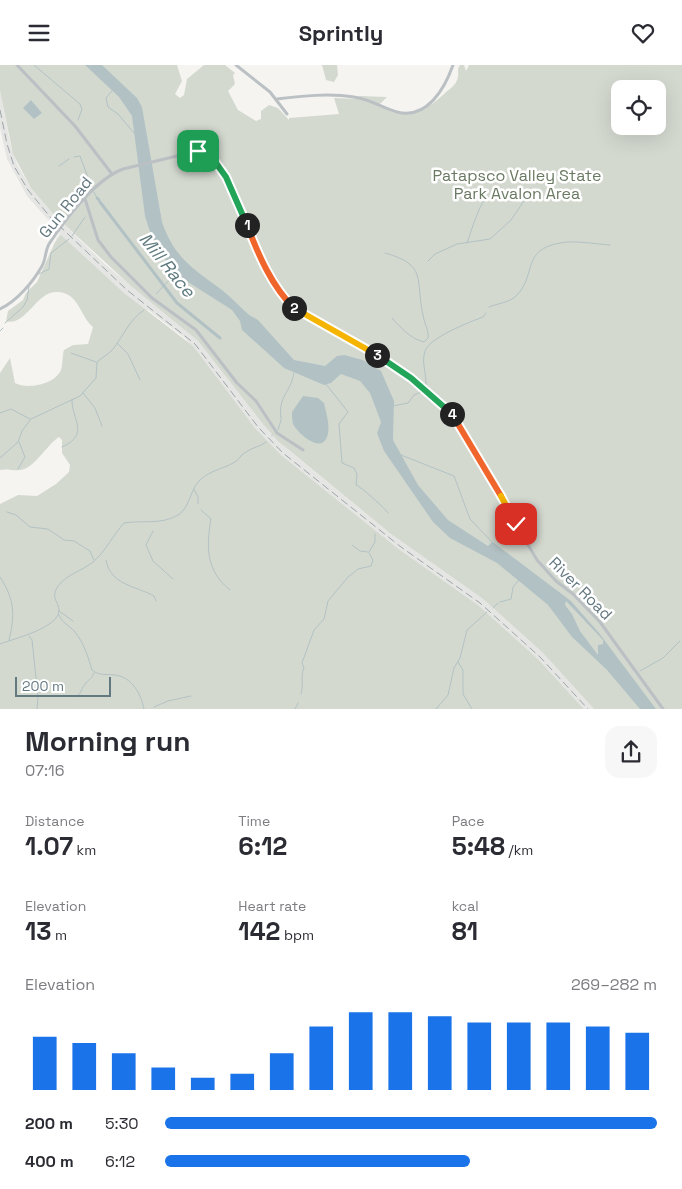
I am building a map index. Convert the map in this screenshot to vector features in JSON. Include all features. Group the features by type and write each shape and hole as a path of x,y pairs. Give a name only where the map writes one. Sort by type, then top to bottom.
{"street":[{"path":"17,65 75,125 112,174"},
{"path":"236,65 277,99 287,114"},
{"path":"277,99 346,96 378,103 396,112 414,112 428,105 441,92 453,65"},
{"name":"Gun Road","path":"0,309 16,299 34,277 42,265 50,243 93,188 112,174 136,166 206,149"},
{"name":"River Road","path":"206,149 226,177 259,253 282,295 297,311 397,368 452,414 536,560 600,622 663,709"},
{"path":"85,199 98,240 111,257 152,298 196,329 237,383 256,401 277,433 303,450"}],"shaded area":[{"path":"85,65 102,65 137,98 142,107 162,222 172,244 186,261 226,293 249,315 258,320 294,360 325,366 337,356 344,355 363,360 381,371 394,401 393,440 418,485 448,520 488,546 492,542 494,543 571,601 599,633 656,709 640,709 607,670 572,637 548,605 497,563 450,538 433,522 384,451 377,433 381,422 370,393 360,381 341,374 331,383 324,385 284,368 242,330 240,321 232,310 188,282 169,266 151,235 145,216 132,116 119,97","holes":["566,601 603,640 603,644 598,645 598,655 580,631 572,614 565,605"]},
{"path":"0,91 10,143 17,164 31,188 54,215 106,265 198,341 262,423 287,449 391,534 483,599 543,653 594,709 584,709 538,659 478,605 400,550 281,455 255,428 186,339 148,310 143,314 56,239 60,233 27,196 7,159 0,128"},
{"path":"31,100 42,113 34,119 23,108"},
{"path":"303,396 318,398 324,403 328,419 328,434 321,443 310,441 293,424 292,412"}],"green space":[{"name":"Patapsco Valley State Park Avalon Area","path":"0,65 177,65 182,81 175,94 180,98 184,95 187,79 204,65 225,65 235,73 233,75 235,84 228,91 238,110 256,121 261,119 261,111 269,105 278,108 289,120 289,118 339,114 334,98 358,99 360,96 387,97 379,105 396,113 413,113 429,106 454,86 458,78 460,65 464,65 466,71 469,65 682,65 682,709 594,709 543,653 483,599 391,534 279,442 198,341 131,286 54,215 31,188 13,154 0,91"},
{"path":"322,65 337,65 338,75 334,82 326,80"},
{"path":"61,235 124,293 193,346 255,428 281,455 400,550 478,605 538,659 584,709 0,709 0,504 18,495 37,496 56,484 69,472 70,465 62,453 62,440 59,437 28,467 18,470 0,470 0,373 10,358 15,383 34,386 47,382 58,375 61,370 64,350 73,345 88,344 93,327 74,299 69,295 55,292 42,298 19,319 13,322 6,321 8,311 23,300 26,293 37,282 55,242"}],"waterway":[{"path":"34,65 80,104 82,109 78,120"},
{"path":"112,91 106,98 108,107 118,114 134,133"},
{"path":"74,157 80,156 90,183"},
{"path":"59,166 69,159"},
{"name":"Mill Race","path":"94,192 97,198"},
{"path":"428,261 435,254 457,244 490,239 511,220 528,195"},
{"path":"467,243 486,197"},
{"name":"Mill Race","path":"100,202 177,303 220,338"},
{"path":"72,236 85,217"},
{"path":"39,274 49,269 51,253 69,239"},
{"path":"489,307 507,301 517,295 527,279 535,257 548,246 571,242 610,245"},
{"path":"385,253 399,258 414,268 419,283 428,338 424,342 411,336 392,318"},
{"name":"Mill Race","path":"156,294 176,273"},
{"path":"5,323 23,307 27,300 29,287"},
{"path":"0,458 18,442 22,431 31,419 80,396 96,378 97,362 113,349 130,323 144,310"},
{"path":"426,386 424,360 425,351 428,346 442,335 483,317 486,313"},
{"path":"0,331 3,328"},
{"path":"117,343 128,354 140,380"},
{"path":"71,353 96,362"},
{"path":"281,419 281,404 294,373"},
{"path":"326,384 348,412 339,424 342,463 354,468 357,474 356,485 388,513"},
{"path":"393,406 408,403 414,395 421,392"},
{"path":"83,393 95,408 102,426"},
{"path":"62,447 71,442 76,437 78,431 72,399"},
{"path":"0,413 11,409 30,419"},
{"path":"278,430 281,420"},
{"path":"18,469 25,457 19,442"},
{"path":"0,644 34,632 51,623 57,617 59,611 55,597 58,586 66,578 98,558 124,523 165,520 178,515 185,508 194,488 200,480 208,474 235,462 244,453 266,442"},
{"path":"401,455 454,476 470,519 492,542"},
{"path":"194,489 198,497 198,504"},
{"path":"201,510 211,519 208,549 212,567 222,583 230,590"},
{"path":"7,512 16,515 30,527 48,529 64,540 74,541 90,551 94,560"},
{"path":"153,531 146,545 153,561 173,579"},
{"path":"369,552 375,542 375,534"},
{"path":"352,545 360,551 368,552"},
{"path":"301,694 304,668 302,663 314,630 324,619 328,601 348,577 358,569 371,566 373,560 369,553"},
{"path":"106,560 108,568 118,580 154,596 156,601"},
{"path":"0,577 11,600 13,615 9,640"},
{"path":"500,602 511,599 513,587 519,580"},
{"path":"493,608 498,603"},
{"path":"59,611 73,621"},
{"path":"436,709 448,695 454,668 460,658 467,630 487,612"},
{"path":"59,615 81,641 92,670 100,674 121,676 126,679 135,687 144,709"},
{"path":"29,636 32,640 38,697 37,709"},
{"path":"640,671 663,658 680,641"},
{"path":"458,662 463,670 463,694 472,709"},
{"path":"76,697 94,673"},
{"path":"154,707 168,701 191,696"},
{"path":"295,709 298,703"}],"railway":[{"path":"0,110 14,166 28,190 51,218 127,290 195,344 258,427 283,453 401,547 480,603 540,657 588,709"}],"route":[{"path":"198,151 206,149 226,177 259,253 282,295 297,311 397,368 452,414 516,524"}]}
